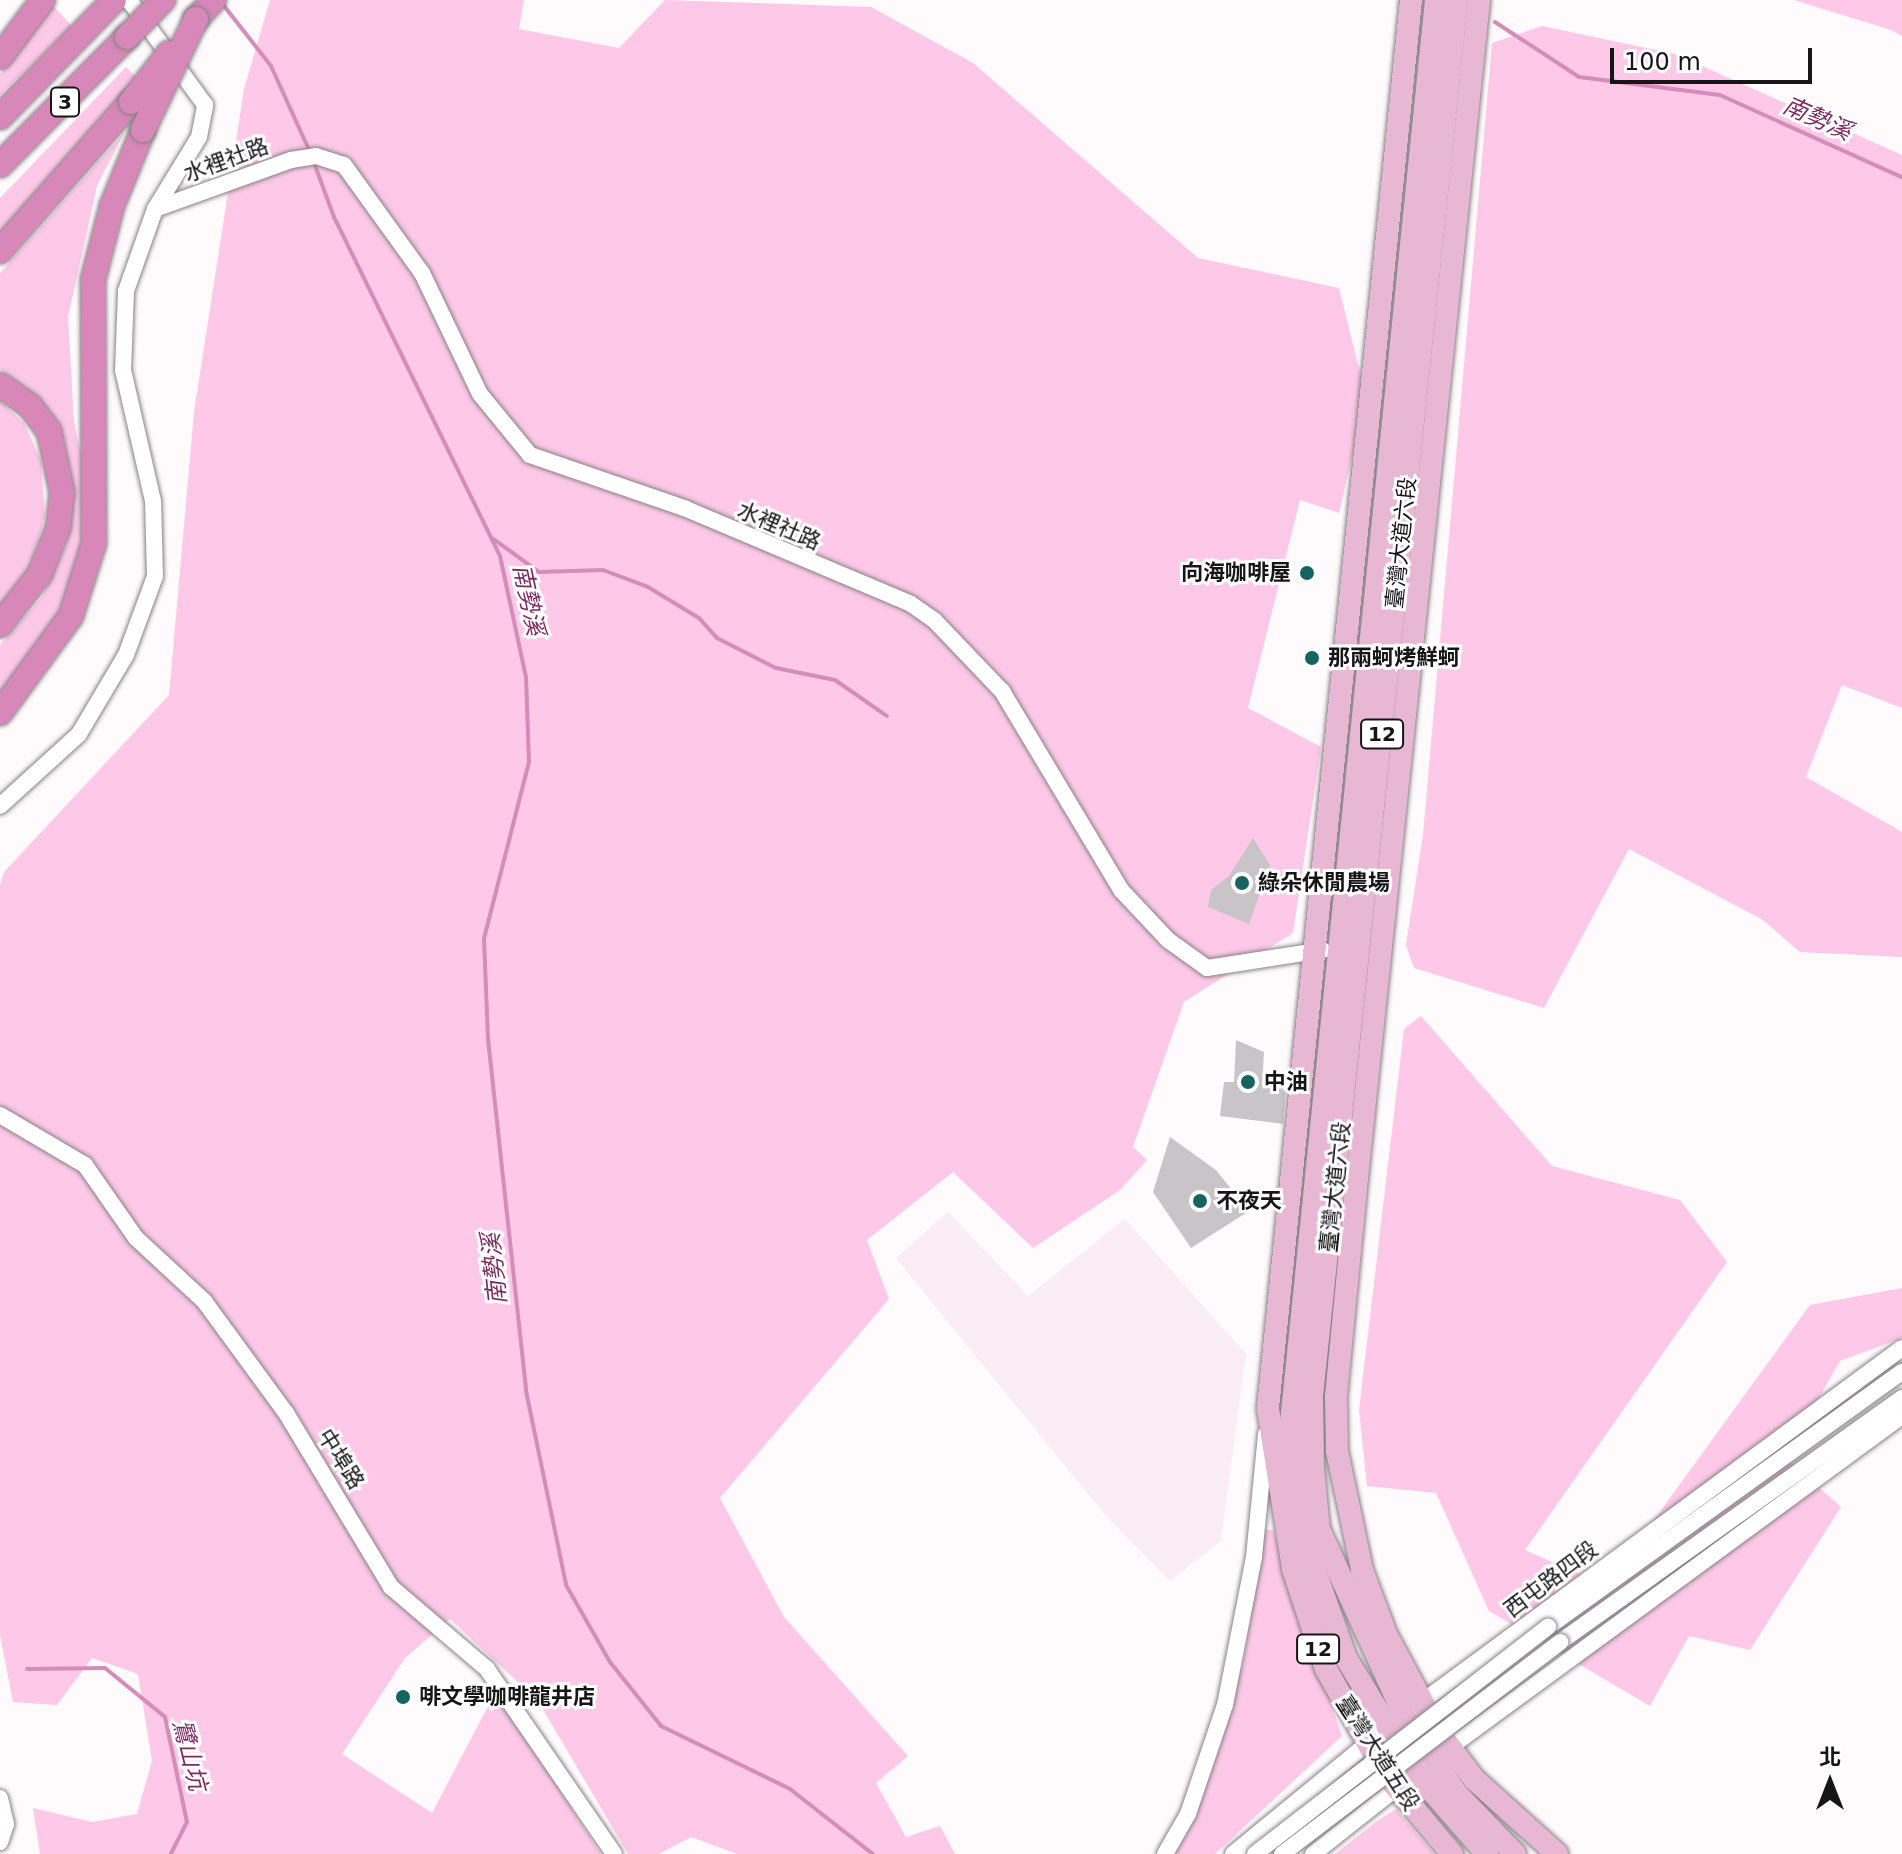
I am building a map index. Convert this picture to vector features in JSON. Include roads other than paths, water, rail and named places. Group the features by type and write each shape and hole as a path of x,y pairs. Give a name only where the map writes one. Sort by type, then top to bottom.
{"highway":[{"path":"0,57 43,0"},
{"name":"3","path":"0,165 163,0"},
{"path":"0,251 131,102 214,0"},
{"name":"3","path":"0,117 109,5"},
{"path":"0,713 54,647 92,554 97,511 93,280 112,206 143,130 196,19"},
{"path":"0,385 30,406 49,431 62,492 58,528 40,574 0,625"}],"main road":[{"name":"臺灣大道六段","path":"1291,1422 1324,950 1411,0"},
{"name":"臺灣大道六段","path":"1268,1409 1436,0"},
{"name":"臺灣大道六段","path":"1337,1451 1336,1398 1370,955 1457,0"},
{"name":"臺灣大道六段","path":"1313,1467 1312,1395 1370,955 1479,0"},
{"name":"臺灣大道五段","path":"1268,1409 1278,1497 1306,1618 1375,1736 1474,1779 1557,1854"},
{"name":"臺灣大道五段","path":"1291,1422 1315,1571 1375,1736 1395,1787 1452,1854"},
{"name":"臺灣大道五段","path":"1337,1451 1362,1570 1386,1634 1423,1701 1433,1760 1515,1854"},
{"name":"臺灣大道五段","path":"1313,1467 1319,1529 1404,1715 1487,1854"}],"street":[{"path":"0,806 79,734 150,598 153,501 127,402 122,334 126,291 155,209 199,137 205,105 129,0"},
{"name":"水裡社路","path":"155,209 311,157 344,165 428,285 480,394 530,455 684,508 911,604 966,648 1002,691 1093,852 1168,940 1207,968 1245,966 1324,950 1370,955"},
{"name":"中埠路","path":"0,1115 85,1165 136,1238 204,1301 286,1413 391,1587 487,1669 614,1854"},
{"name":"西屯路四段","path":"1233,1854 1375,1736 1902,1348"},
{"path":"1796,1425 1902,1371"},
{"name":"西屯路四段","path":"1255,1854 1548,1627 1902,1371"},
{"path":"1282,1854 1560,1642 1902,1398"},
{"path":"1165,1854 1188,1814 1225,1705 1254,1557 1268,1409"},
{"path":"1822,1454 1902,1415"},
{"path":"1313,1854 1395,1787 1902,1415"},
{"path":"0,1798 6,1824 0,1842"}],"waterway":[{"name":"南勢溪","path":"221,2 271,66 310,152"},
{"name":"南勢溪","path":"1495,22 1579,77 1720,95 1902,177"},
{"name":"南勢溪","path":"313,160 334,217 500,556 526,677 529,762 484,939 488,1039 526,1391 566,1585 610,1662 661,1726 790,1789 873,1854"},
{"name":"南勢溪","path":"492,538 539,572 603,570 648,587 699,618 717,638 776,668 835,680 887,716"},
{"name":"鷺山坑","path":"27,1669 105,1668 165,1717 187,1822 171,1854"}],"place":[{"name":"向海咖啡屋","path":"1307,573"},
{"name":"那兩蚵烤鮮蚵","path":"1312,658"},
{"name":"綠朵休閒農場","path":"1242,883"},
{"name":"中油","path":"1248,1082"},
{"name":"不夜天","path":"1200,1201"},
{"name":"啡文學咖啡龍井店","path":"403,1697"}]}
